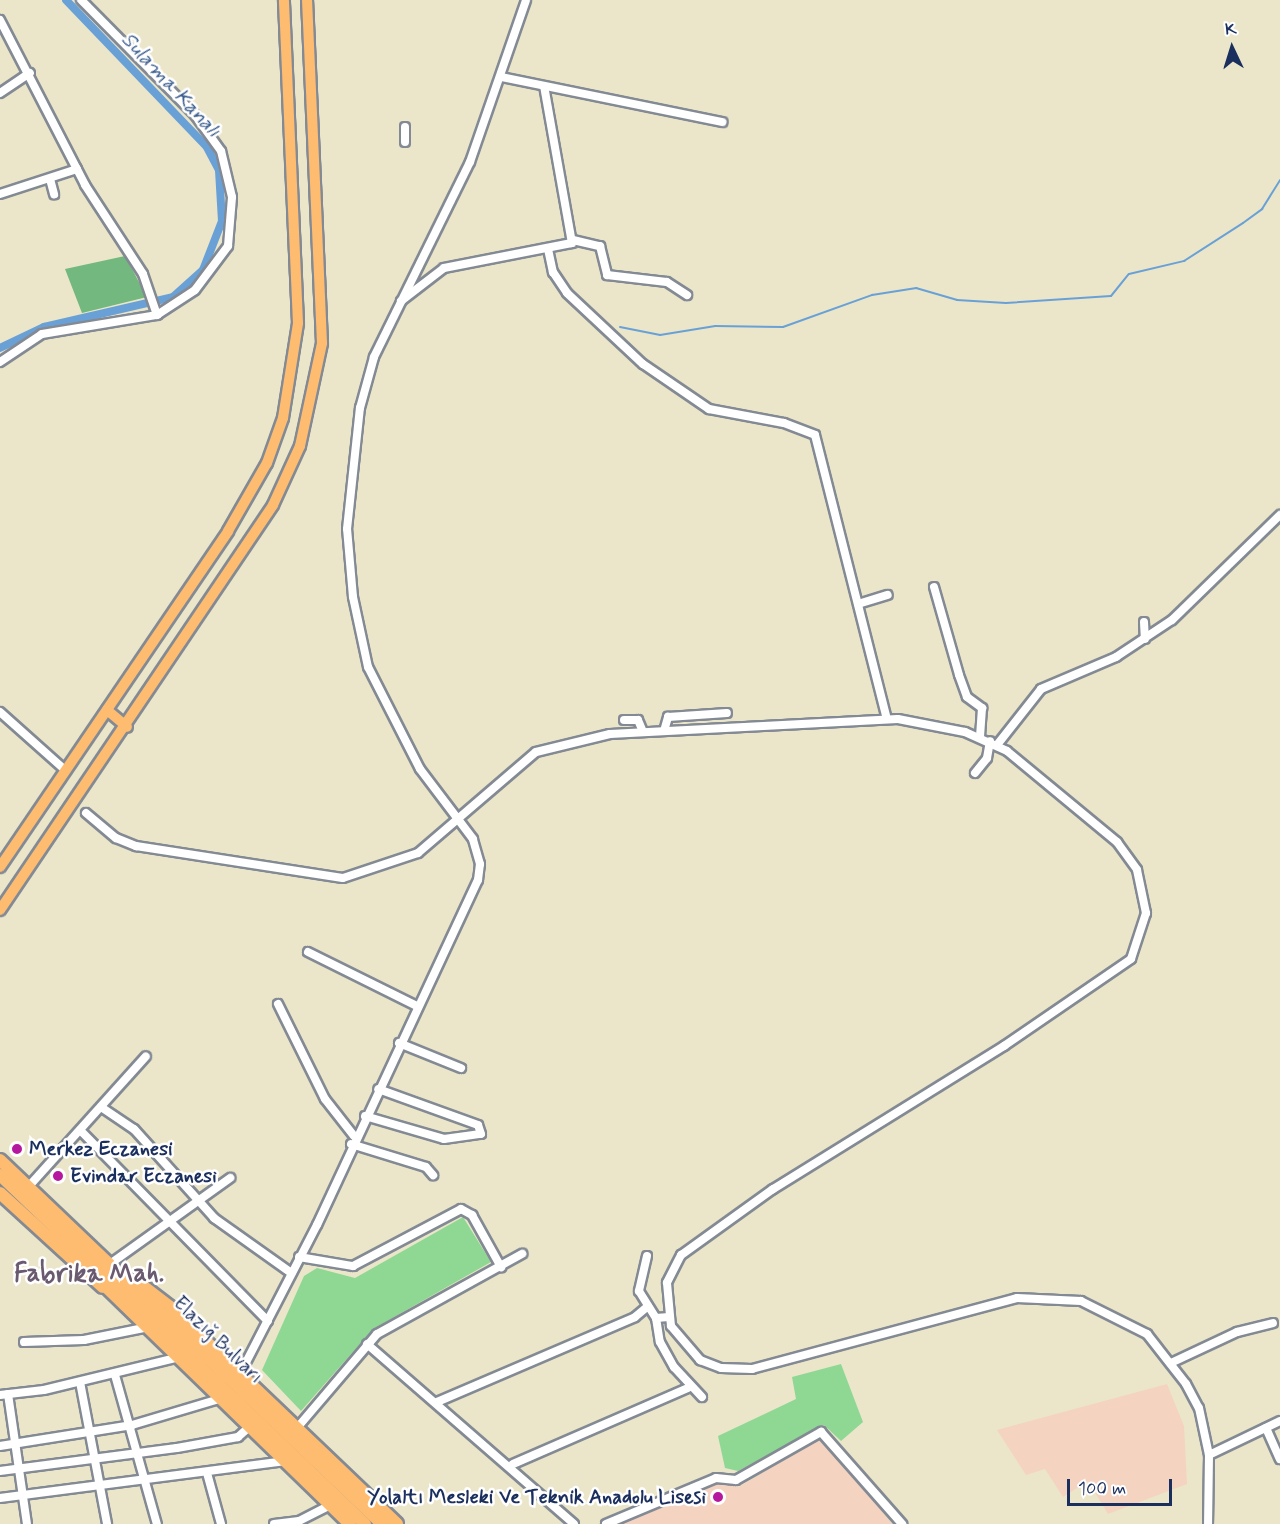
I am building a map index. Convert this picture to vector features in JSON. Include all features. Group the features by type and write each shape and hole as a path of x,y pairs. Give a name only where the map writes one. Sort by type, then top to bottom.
{"highway":[{"name":"Elazığ Bulvarı","path":"0,1160 30,1185 382,1524"},
{"name":"Elazığ Bulvarı","path":"0,1175 365,1524"},
{"path":"0,1193 111,1294"},
{"path":"57,1231 111,1294 144,1328 350,1524"},
{"path":"110,1264 170,1307 397,1524"}],"main road":[{"path":"0,867 228,531 267,463 283,418 297,323 284,0"},
{"path":"0,910 127,727 273,505 300,446 317,384 323,312 307,0"},
{"path":"107,710 127,727"}],"street":[{"path":"0,362 42,334 157,312 195,290 222,261 233,214 227,164 195,115 81,0"},
{"path":"240,1374 268,1321 378,1089 415,1005 478,880 477,850 460,822 420,769 378,693 353,597 347,529 360,408 396,306 470,162 526,0"},
{"path":"0,20 30,73 77,169 143,274 157,312"},
{"path":"0,93 30,73"},
{"path":"501,77 722,122"},
{"path":"544,86 573,240"},
{"path":"405,127 405,142"},
{"path":"0,194 77,169"},
{"path":"50,179 54,194"},
{"path":"396,306 444,268 505,253 548,249 573,240 600,246 607,274 667,282 687,295"},
{"path":"548,249 553,272 586,316 643,364 709,409 784,423 815,435 887,719"},
{"path":"975,773 987,758 993,743 1041,689 1132,648 1145,639 1233,566 1280,515"},
{"path":"934,587 958,675 967,697 982,708 980,738"},
{"path":"858,604 888,595"},
{"path":"1144,622 1145,639"},
{"path":"1130,637 1132,648"},
{"path":"0,712 65,770"},
{"path":"664,730 668,717 727,713"},
{"path":"86,813 116,838 136,846 335,878 367,874 418,853 460,822 491,787 536,752 664,730 887,719 980,738 993,743 1100,826 1137,870 1146,913 1131,959 1004,1046 773,1189 681,1255 667,1283 669,1317 682,1344 700,1360 721,1368 752,1369 1017,1298 1081,1301 1147,1334 1173,1362 1199,1408 1209,1455 1208,1524"},
{"path":"624,720 638,720 643,732"},
{"path":"308,952 415,1005"},
{"path":"278,1004 322,1094 352,1140 426,1167 433,1175"},
{"path":"399,1043 461,1068"},
{"path":"30,1185 146,1056"},
{"path":"365,1116 444,1139 481,1134 478,1125 378,1089"},
{"path":"101,1107 134,1129 199,1201 236,1236 290,1272"},
{"path":"80,1130 268,1321"},
{"path":"110,1264 230,1178"},
{"path":"298,1257 352,1266 461,1209 472,1215 501,1267"},
{"path":"297,1428 368,1344 522,1254"},
{"path":"647,1256 639,1291 656,1318 660,1342 688,1388 702,1397"},
{"path":"437,1402 634,1317 647,1307"},
{"path":"656,1318 669,1317"},
{"path":"1173,1362 1237,1332 1273,1323"},
{"path":"24,1342 84,1340 144,1328"},
{"path":"368,1344 574,1524"},
{"path":"27,1524 15,1445 4,1394 115,1375 175,1358"},
{"path":"115,1375 141,1454 157,1524"},
{"path":"80,1382 102,1485 107,1524"},
{"path":"513,1464 688,1388"},
{"path":"0,1446 90,1434 132,1425 219,1399"},
{"path":"1209,1455 1280,1421"},
{"path":"0,1471 141,1454 238,1437 249,1427"},
{"path":"1266,1428 1280,1459"},
{"path":"606,1524 716,1478 736,1480 821,1432 902,1524"},
{"path":"0,1498 207,1473 284,1461"},
{"path":"207,1473 221,1524"},
{"path":"274,1524 299,1521 330,1505"}],"shaded area":[{"path":"1167,1384 1184,1426 1187,1484 1108,1514 1088,1481 1063,1497 1045,1469 1026,1475 997,1430"},
{"path":"822,1436 892,1524 620,1524 719,1483 739,1487"}],"green space":[{"path":"125,256 147,297 82,313 65,269"},
{"path":"463,1217 491,1262 373,1329 301,1411 262,1370 304,1276 317,1268 355,1278"},
{"path":"841,1364 863,1422 841,1441 824,1425 738,1471 725,1468 718,1436 796,1399 792,1377"}],"waterway":[{"name":"Sulama Kanalı","path":"0,348 44,327 173,297 203,270 222,221 219,170 206,146 66,0"},
{"path":"620,327 660,335 715,326 783,327 872,295 916,288 957,300 1006,303 1111,296 1129,274 1184,261 1243,223 1262,209 1280,180"}],"place":[{"name":"Merkez Eczanesi","path":"17,1149"},
{"name":"Evindar Eczanesi","path":"58,1176"},
{"name":"Yolaltı Mesleki Ve Teknik Anadolu Lisesi","path":"718,1497"}],"district":[{"name":"Fabrika Mah.","path":"89,1275"}]}
